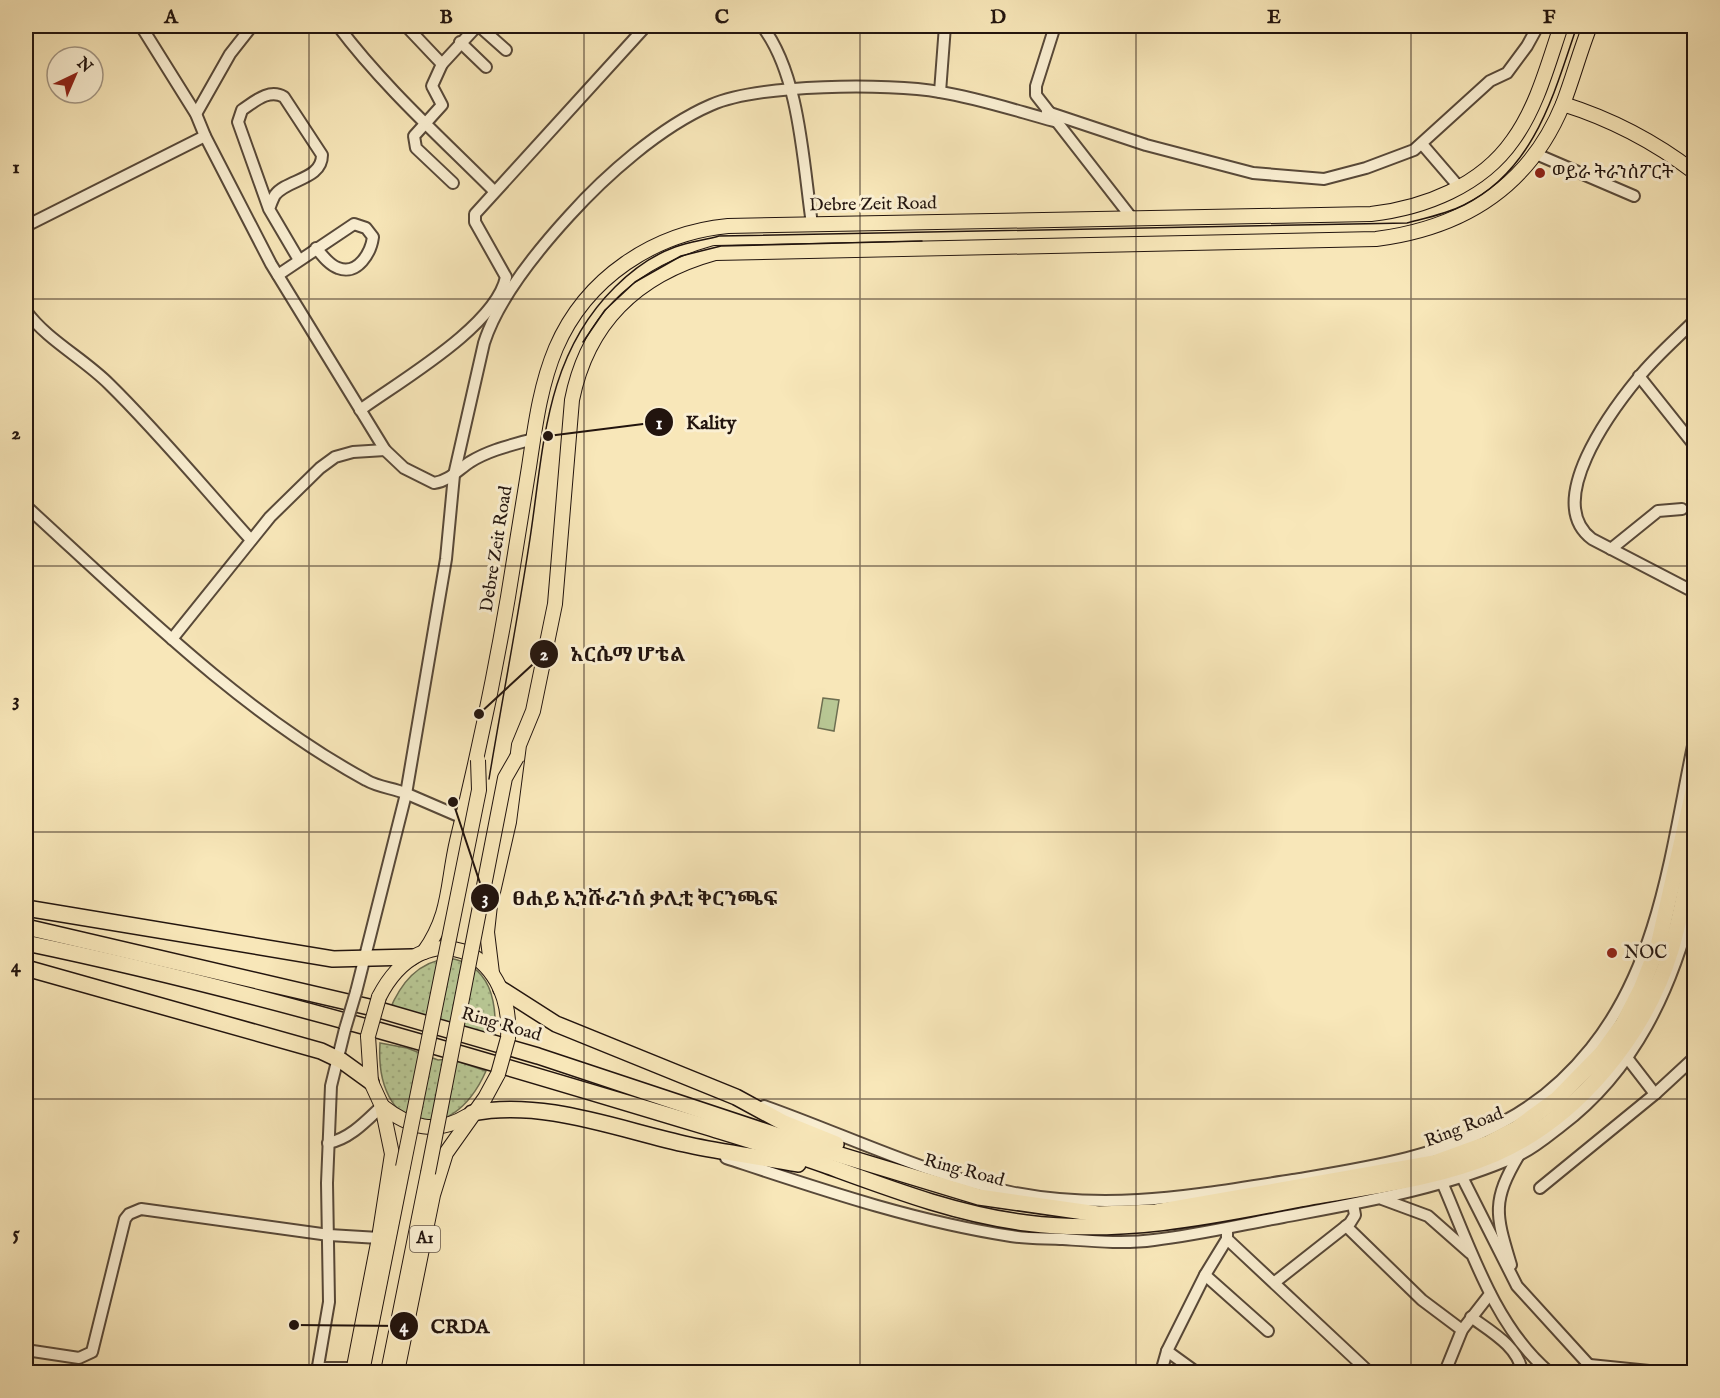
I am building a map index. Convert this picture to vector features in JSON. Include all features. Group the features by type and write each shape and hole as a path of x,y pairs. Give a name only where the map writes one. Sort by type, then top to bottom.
{"highway":[{"name":"Ring Road","path":"1458,1166 1489,1143 1516,1129 1557,1099 1602,1053 1623,1024 1641,989 1658,946 1695,787"},
{"name":"Ring Road","path":"26,943 282,1005 512,1069 789,1152 970,1213 1026,1223 1096,1229 1159,1225 1438,1173 1494,1154 1537,1129 1581,1094 1612,1061 1646,1007 1674,940 1695,848"},
{"path":"26,908 300,954 364,960 418,955"},
{"name":"Ring Road","path":"26,927 369,1006 538,1056 907,1175 999,1202 1098,1214 1156,1212 1438,1173"},
{"path":"26,968 321,1051 338,1058 371,1082"},
{"path":"501,989 556,1024 736,1097 784,1124 889,1164 907,1175"},
{"path":"472,1113 497,1108 537,1111 615,1126 690,1146 857,1176"}],"main road":[{"name":"Debre Zeit Road","path":"478,760 496,671 541,398 557,346 576,312 601,282 622,264 658,244 688,232 728,226 1371,214 1412,207 1433,201 1459,188 1478,174 1513,140 1537,95 1561,26"},
{"path":"492,973 486,932 509,822 517,757 533,711 555,604 569,415 576,379 592,342 608,317 647,282 665,271 715,253 1364,239 1408,235 1441,225 1480,205 1500,192 1536,154 1563,104 1590,26"},
{"path":"1563,104 1624,128 1695,172"},
{"path":"388,1372 504,778 517,757"},
{"path":"356,1371 392,1154 382,1106 371,1082 368,1036 379,997 389,981 418,955 442,921 463,818 478,760"},
{"path":"356,1371 403,1167 479,790 478,760"},
{"path":"418,955 437,948 459,948 474,955 492,973 501,989"},
{"name":"A1","path":"397,1372 439,1175 446,1153 472,1113 485,1098 498,1074 508,1038 507,1007 501,989"},
{"name":"A1","path":"382,1106 406,1123 423,1129 448,1125 472,1113"}],"street":[{"path":"141,26 196,114 205,136 278,275 385,450 404,468 429,483 445,480 489,453 533,439"},
{"path":"196,114 230,54 252,26"},
{"path":"338,26 355,50 494,191"},
{"path":"406,26 442,64"},
{"path":"453,183 416,148 414,136 442,105 432,86 442,64 460,42 478,26 506,50"},
{"path":"360,410 475,327 504,287 506,277 475,222 475,214 646,26"},
{"path":"762,26 778,52 792,89 812,224"},
{"path":"940,92 945,26"},
{"path":"1054,26 1036,86 1036,95 1131,217"},
{"path":"356,1371 317,1370 329,1302 330,1086 406,794 446,559 454,474 489,325 538,251 589,194 619,167 663,134 711,105 792,89 873,88 940,92 1051,116 1146,145 1275,177 1331,177 1403,155 1422,144 1490,81 1507,73 1527,46 1538,26"},
{"path":"460,42 486,67"},
{"path":"270,208 276,193 316,170 322,162 322,155 284,97 276,94 268,94 242,110 238,116 238,122 270,208 299,260"},
{"path":"26,226 53,214 120,176 205,136"},
{"path":"1422,144 1459,188"},
{"path":"1536,154 1634,196"},
{"path":"278,275 299,260 354,224 366,228 373,237 372,247 365,260 347,270 339,269 316,249"},
{"path":"26,311 33,322 79,356 109,384 251,540"},
{"path":"1695,321 1639,376 1586,456 1575,491 1574,514 1580,528 1592,539 1695,592"},
{"path":"26,331 33,322"},
{"path":"475,327 489,325"},
{"path":"1639,376 1695,445"},
{"path":"172,639 286,500 335,457 353,452 385,450"},
{"path":"27,507 172,639 272,719 315,750 369,782 406,794 463,818"},
{"path":"1611,549 1658,511 1682,509"},
{"path":"736,1097 968,1182 1073,1201 1153,1201 1321,1175 1437,1151 1502,1123 1533,1104 1563,1079 1591,1048 1618,1008 1639,968 1654,925 1695,741"},
{"path":"690,1146 891,1210 1014,1237 1151,1241 1227,1233 1382,1199 1458,1166 1519,1155 1574,1117 1608,1084 1628,1059 1676,968 1695,901"},
{"path":"1540,1188 1655,1094 1695,1058"},
{"path":"1628,1059 1655,1094"},
{"path":"328,1143 338,1141 350,1133 382,1106"},
{"path":"1517,1286 1497,1217 1500,1194 1519,1155"},
{"path":"1458,1166 1517,1286 1589,1365 1599,1372"},
{"path":"1438,1173 1490,1294 1529,1356 1549,1372"},
{"path":"1382,1199 1428,1216 1474,1256"},
{"path":"1275,1282 1346,1226 1355,1215 1353,1204"},
{"path":"26,1350 79,1358 92,1352 125,1219 134,1210 141,1209 329,1235 379,1239"},
{"path":"1346,1226 1422,1300 1462,1330"},
{"path":"1161,1372 1167,1351 1227,1233"},
{"path":"1227,1233 1369,1372"},
{"path":"1205,1275 1268,1331"},
{"path":"1445,1372 1462,1330 1490,1294"},
{"path":"1471,1317 1504,1342 1522,1369 1529,1356"},
{"path":"1167,1351 1196,1372"},
{"path":"1589,1365 1659,1372"}],"green space":[{"path":"823,698 839,700 834,731 818,728"},
{"path":"449,958 474,968 483,977 495,1011 495,1038 389,1011 399,991 419,969 438,960"},
{"path":"380,1043 407,1048 438,1060 451,1059 486,1071 471,1097 453,1113 435,1121 417,1121 401,1112 389,1096 381,1073"}],"tram line":[{"path":"489,779 544,441 560,375 573,344 591,315 615,287 643,264 675,247 719,236 1407,223 1464,205 1488,190 1508,172 1525,151 1550,103 1577,26"},
{"path":"583,342 605,310 635,282 681,256 721,246 922,241"}],"place":[{"name":"ወይራ ትራንስፖርት","path":"1540,173"},
{"name":"Kality","path":"548,436"},
{"name":"አርሴማ ሆቴል","path":"479,714"},
{"name":"ፀሐይ ኢንሹራንስ ቃሊቲ ቅርንጫፍ","path":"453,802"},
{"name":"NOC","path":"1612,953"},
{"name":"CRDA","path":"294,1325"}]}
